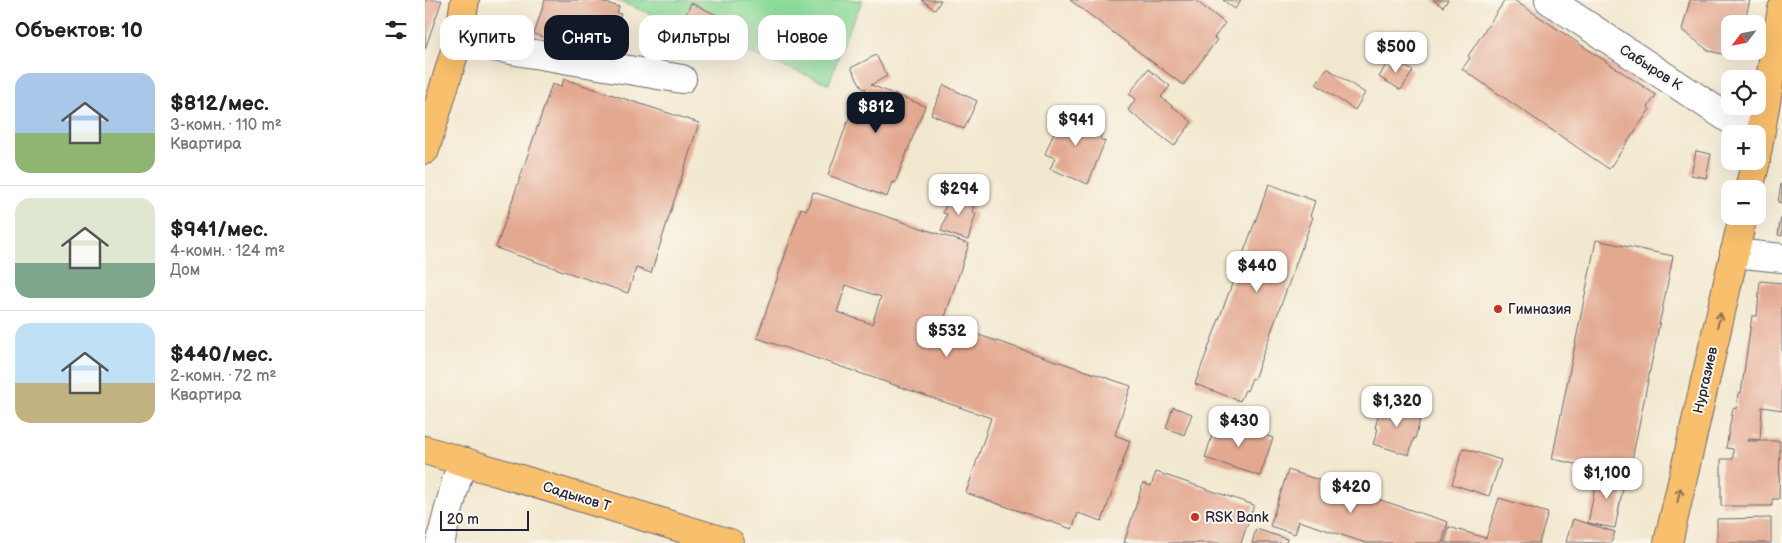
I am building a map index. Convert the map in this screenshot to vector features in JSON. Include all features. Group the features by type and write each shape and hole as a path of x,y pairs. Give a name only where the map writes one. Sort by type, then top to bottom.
{"main road":[{"path":"462,15 465,0"},
{"path":"1761,125 1782,9"},
{"path":"425,150 452,60"},
{"name":"Нургазиев","path":"1668,543 1741,225"},
{"name":"Садыков Т","path":"425,450 730,543"}],"street":[{"name":"Сабыров К","path":"1549,0 1728,125"},
{"path":"534,54 682,79"},
{"path":"1734,253 1782,258"},
{"path":"440,543 457,478 466,462"}],"green space":[{"path":"615,0 863,0 846,36 846,15 758,15 758,56 748,52 748,15 653,15"},
{"path":"768,60 837,60 829,84"}],"building":[{"path":"425,0 442,0 425,49"},
{"path":"545,0 597,0 619,7 617,13 621,14 544,15 544,37 534,34"},
{"path":"922,0 941,0 935,10"},
{"path":"1070,0 1195,0 1225,23 1214,38 1217,40 1183,85"},
{"path":"1223,0 1241,0 1235,9"},
{"path":"1433,0 1448,0 1443,7"},
{"path":"1505,0 1514,0 1656,95 1648,107 1650,109 1609,169 1462,69 1470,58 1468,56"},
{"path":"1690,0 1750,0 1746,15 1721,15 1721,54 1709,51 1682,30"},
{"path":"691,3 717,15 686,15"},
{"path":"876,55 887,76 871,85 925,106 895,183 892,182 887,197 828,175 856,99 861,100 866,88 863,89 851,68"},
{"path":"1390,58 1413,71 1401,90 1379,77"},
{"path":"1327,68 1365,93 1355,110 1316,84"},
{"path":"1148,69 1170,86 1161,97 1192,122 1174,146 1128,110 1136,99 1129,94"},
{"path":"564,79 699,123 651,273 636,268 628,293 496,248 552,84 561,87"},
{"path":"944,85 977,101 964,129 931,114"},
{"path":"1063,111 1104,128 1100,139 1105,141 1088,184 1050,169 1055,158 1045,154"},
{"path":"1696,151 1711,154 1706,178 1691,175"},
{"path":"1269,184 1315,201 1310,216 1313,217 1254,379 1252,378 1247,391 1245,390 1240,401 1195,384"},
{"path":"1782,184 1782,203 1778,202"},
{"path":"951,191 976,199 972,212 976,213 968,240 941,231 947,214 943,213"},
{"path":"813,192 969,244 943,323 1131,386 1115,435 1130,441 1102,521 1078,513 1072,529 966,493 991,418 757,338 801,208 807,210","holes":["846,285 881,297 872,324 837,312"]},
{"path":"1782,218 1782,236 1778,235"},
{"path":"1596,240 1673,256 1629,475 1552,459"},
{"path":"1760,281 1782,283 1782,410 1762,407 1760,440 1749,439 1748,441 1780,441 1779,499 1772,499 1772,506 1721,506 1721,459 1733,459 1733,449 1726,448 1733,408 1736,409 1738,393 1741,393 1752,316 1757,316"},
{"path":"1382,401 1422,412 1409,455 1373,444 1378,429 1375,428"},
{"path":"1173,407 1192,414 1184,435 1166,428"},
{"path":"1217,419 1273,438 1260,476 1205,458"},
{"path":"1463,448 1501,460 1489,496 1452,484"},
{"path":"1288,470 1448,522 1442,543 1366,543 1299,521 1295,534 1270,526"},
{"name":"RSK Bank","path":"1156,472 1254,505 1241,543 1124,543 1143,483 1151,486"},
{"path":"1598,473 1625,478 1615,528 1588,523"},
{"path":"1499,498 1548,513 1539,543 1444,543 1449,527 1486,538"},
{"path":"1771,518 1771,543 1717,543 1717,519"},
{"path":"1573,519 1615,532 1611,543 1566,542"},
{"path":"1256,529 1287,539 1286,543 1252,543"}],"place":[{"name":"Гимназия","path":"1498,309"},
{"name":"RSK Bank","path":"1195,517"}]}
